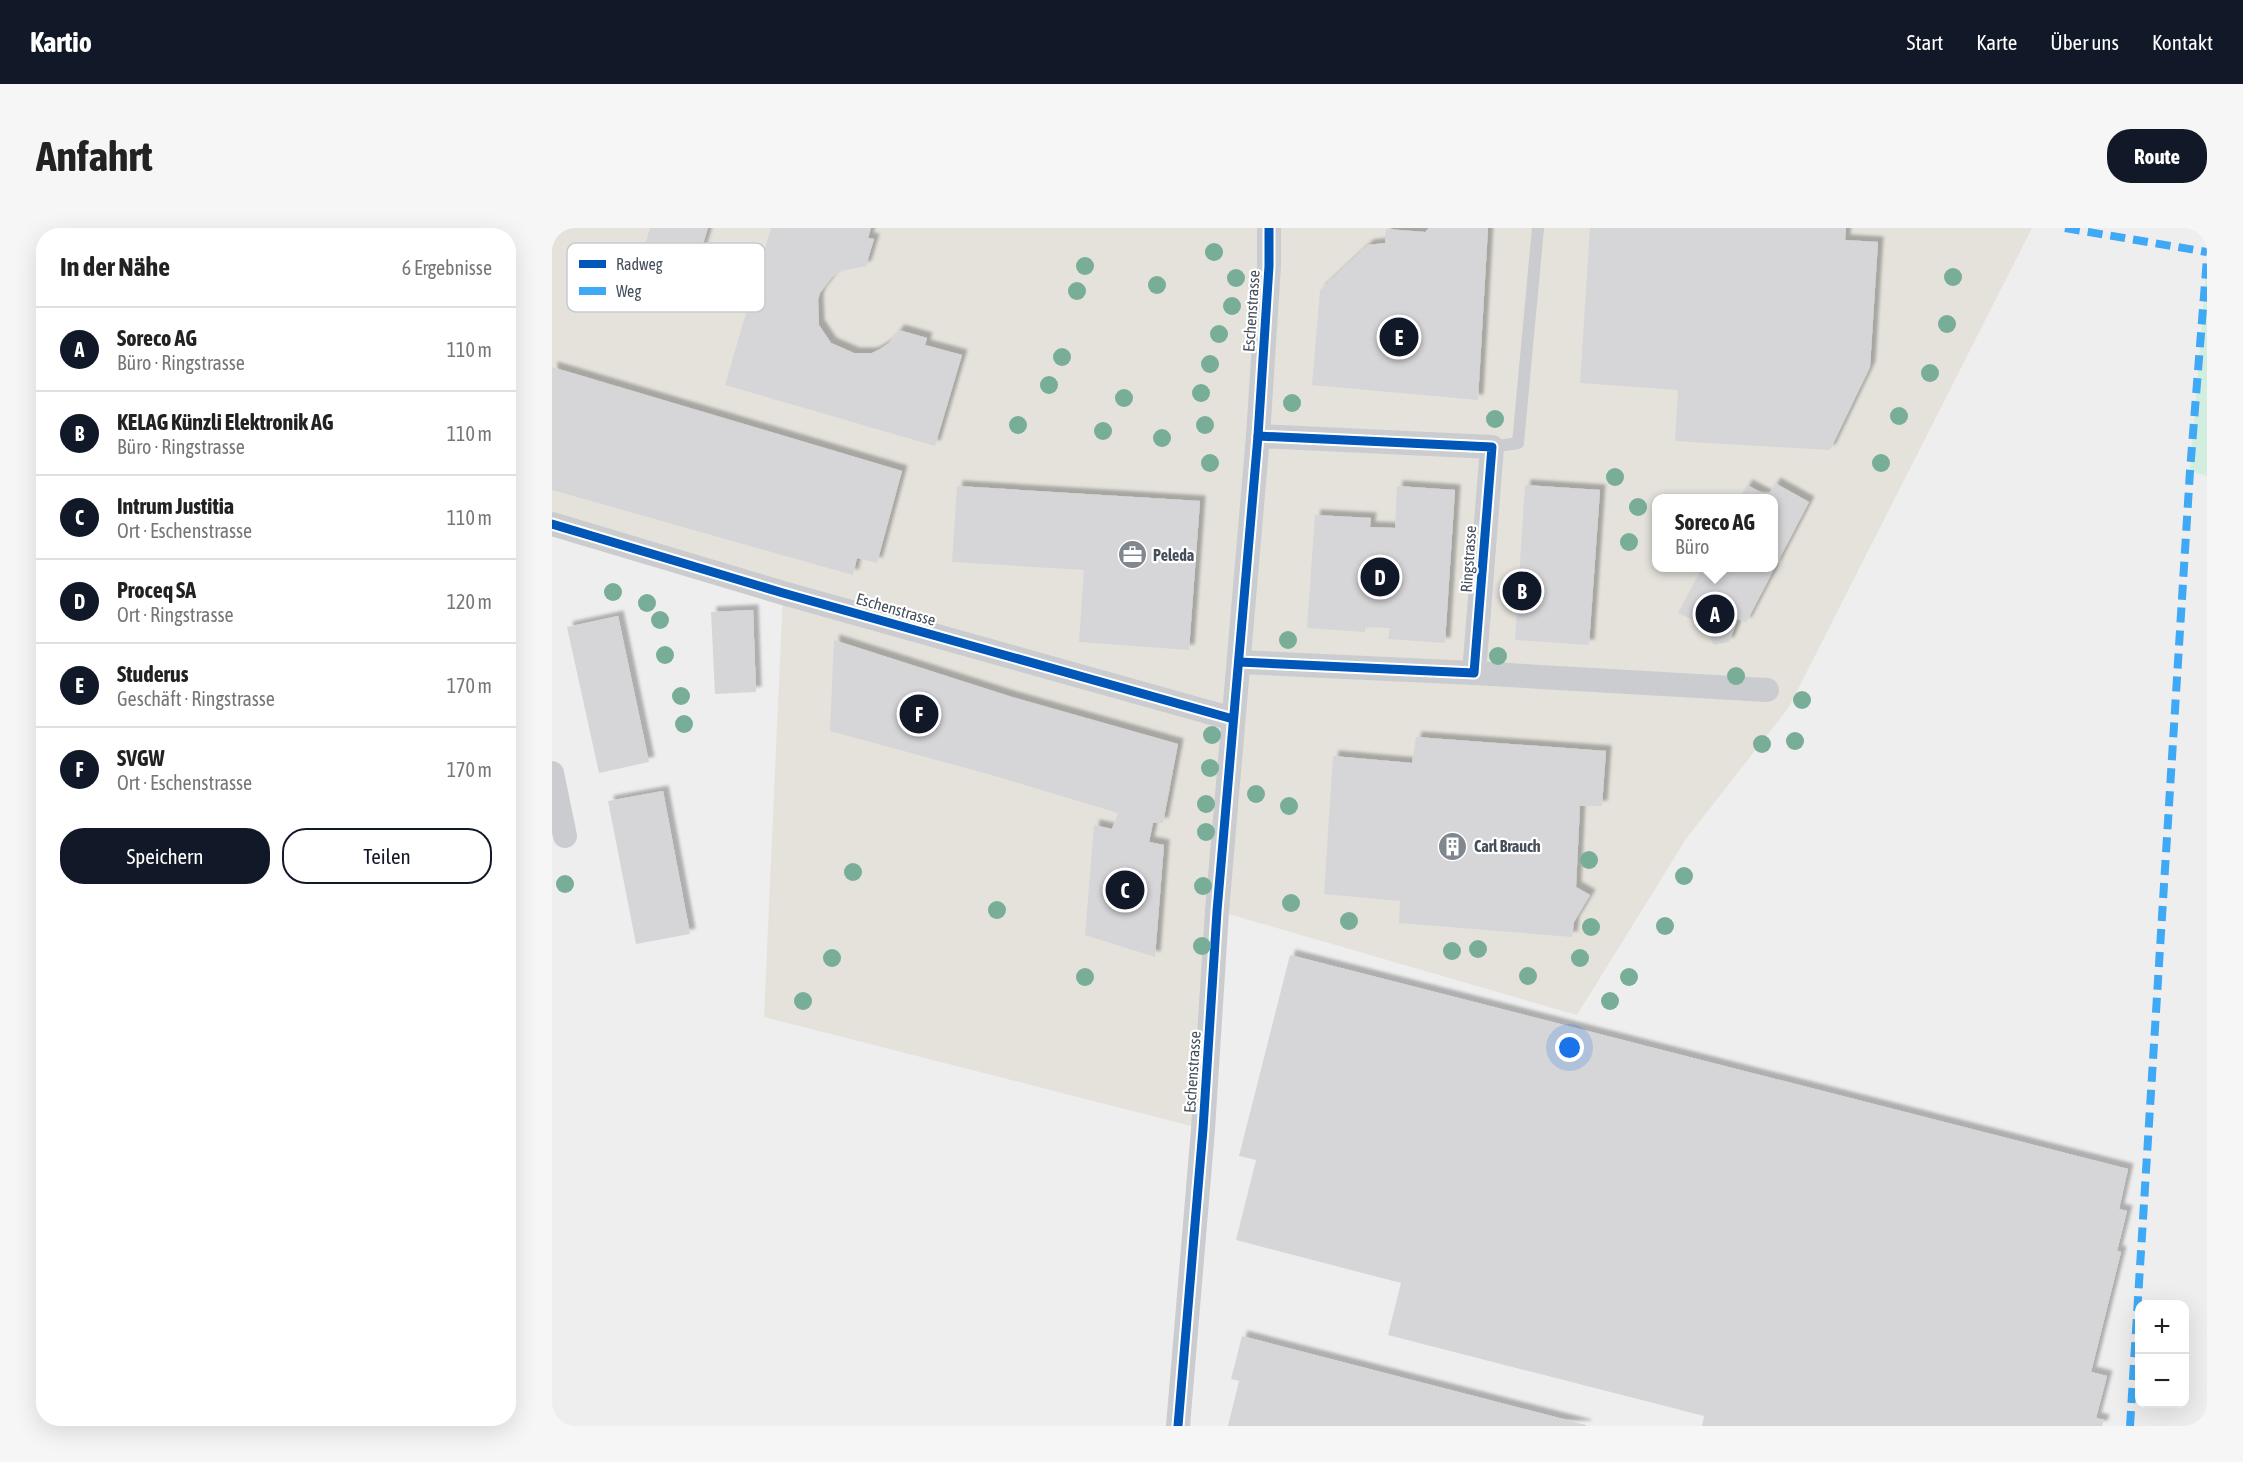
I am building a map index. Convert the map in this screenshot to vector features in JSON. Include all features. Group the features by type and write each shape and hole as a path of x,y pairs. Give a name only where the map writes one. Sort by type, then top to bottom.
{"street":[{"name":"Eschenstrasse","path":"1178,1426 1233,719 1258,436 1269,267 1269,228"},
{"path":"1258,436 1492,447"},
{"name":"Ringstrasse","path":"1474,673 1492,447"},
{"name":"Eschenstrasse","path":"552,524 783,593 1233,719"},
{"path":"1239,662 1767,690"},
{"path":"552,773 565,836"}],"lane":[{"path":"1492,447 1518,443 1538,228"}],"shaded area":[{"path":"552,228 2032,228 1789,707 1686,839 1577,1015 1218,911 1203,1129 764,1017 783,593 552,524"}],"green space":[{"path":"2207,258 2207,476 2190,471"}],"building":[{"path":"650,228 708,228 703,243 646,243"},
{"path":"771,228 871,228 868,238 874,239 866,266 841,271 832,277 820,293 819,325 831,343 854,353 872,353 880,349 889,343 899,330 927,338 925,345 962,355 935,446 725,385 746,312 765,312 765,248"},
{"path":"1429,228 1488,228 1478,400 1312,385 1320,290 1368,245 1385,243 1386,229 1425,232"},
{"path":"1590,228 1846,228 1845,240 1878,242 1870,367 1830,450 1675,441 1678,390 1580,383"},
{"path":"552,367 902,471 877,563 857,558 853,575 552,490"},
{"path":"1775,483 1809,502 1778,562 1778,494 1769,494"},
{"path":"1525,485 1600,490 1589,645 1515,640"},
{"path":"1747,485 1764,494 1742,494"},
{"path":"957,486 1200,501 1189,650 1079,642 1084,570 952,562"},
{"path":"1397,486 1455,490 1445,643 1388,639 1390,628 1365,627 1365,632 1307,628 1315,515 1371,518 1370,527 1395,528"},
{"path":"1700,572 1773,572 1746,623 1738,619 1729,642 1714,645 1710,638 1711,628 1678,613"},
{"path":"753,610 756,692 715,694 711,612"},
{"path":"618,616 649,762 599,773 567,627"},
{"path":"834,640 1012,697 1178,744 1163,823 1153,823 1149,842 1164,845 1155,957 1085,935 1094,825 1112,829 1118,813 988,774 830,731"},
{"name":"Carl Brauch","path":"1416,737 1606,751 1602,806 1580,806 1576,887 1590,895 1574,922 1572,937 1399,923 1400,901 1324,894 1333,756 1412,763"},
{"path":"663,791 690,934 636,944 608,801"},
{"path":"1290,955 2128,1169 2119,1209 2127,1211 2117,1251 2121,1252 2091,1372 2107,1376 2096,1418 2104,1420 2102,1426 1702,1426 1704,1416 1388,1335 1401,1283 1236,1240 1256,1160 1239,1156"},
{"path":"1242,1336 1586,1426 1228,1426 1239,1381 1231,1379"}],"marked path":[{"path":"2065,228 2207,252"},
{"path":"2130,1426 2190,471 2207,258"}],"cycle path":[{"path":"1178,1426 1203,1129 1217,911 1258,436 1269,266 1269,228"},
{"path":"1239,662 1474,673 1492,447 1258,436"},
{"path":"552,524 783,593 1233,719"}],"place":[{"name":"Studerus","path":"1399,337"},
{"name":"Peleda","path":"1132,555"},
{"name":"Proceq SA","path":"1380,577"},
{"name":"KELAG Künzli Elektronik AG","path":"1522,591"},
{"name":"Soreco AG","path":"1715,614"},
{"name":"SVGW","path":"919,714"},
{"name":"Carl Brauch","path":"1453,846"},
{"name":"Intrum Justitia","path":"1125,890"}]}
